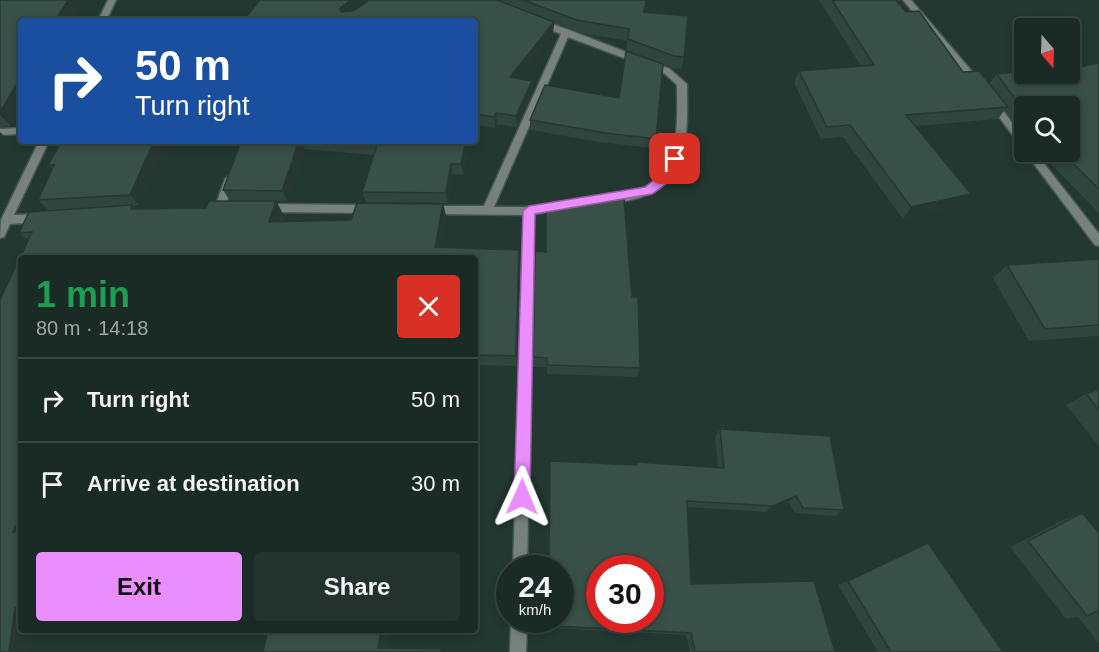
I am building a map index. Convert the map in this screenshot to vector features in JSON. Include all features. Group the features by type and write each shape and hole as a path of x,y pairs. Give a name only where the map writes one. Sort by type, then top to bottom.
{"street":[{"path":"103,18 112,0"},
{"path":"907,0 986,93 1014,131"},
{"path":"418,210 529,211 648,191 661,183 671,172 680,147 682,84 677,77 667,71 533,20"},
{"path":"488,211 566,32"},
{"path":"0,132 18,131"},
{"path":"0,234 43,144"},
{"path":"1038,162 1099,242"},
{"path":"208,208 226,207 236,163"},
{"path":"255,208 383,210"},
{"path":"520,555 529,211"},
{"path":"6,220 53,217"},
{"path":"518,652 519,633"}],"building":[{"path":"0,0 68,0 57,18 18,18 18,82 0,112"},
{"path":"260,0 351,0 340,8 341,12 353,11 369,0 497,0 554,22 510,77 532,81 516,116 496,113 494,117 478,114 478,18 217,18 246,17"},
{"path":"523,0 646,0 644,12 688,16 684,57 674,56 628,39 629,29 577,20"},
{"path":"832,0 896,0 906,12 919,11 963,72 979,71 1008,107 906,115 971,194 911,207 850,125 827,127 799,71 874,65"},
{"path":"626,51 663,64 656,139 530,120 545,85 619,98"},
{"path":"1099,63 1099,189 1071,162 1080,162 1080,96 1014,97 997,74 1014,72 1014,84 1080,84 1080,67"},
{"path":"60,144 153,144 130,195 38,200 54,165 48,165"},
{"path":"240,144 298,144 282,191 223,190"},
{"path":"366,144 465,144 461,164 451,164 446,193 362,192 377,145"},
{"path":"578,198 624,199 632,297 638,297 640,368 547,365 547,358 533,357 535,251 546,252 546,203"},
{"path":"209,201 276,201 269,222 351,220 357,203 443,204 435,247 519,250 516,356 478,355 478,255 21,255 32,232 19,233 29,212 132,205 131,209 206,208"},
{"path":"1099,259 1099,325 1045,329 1007,265"},
{"path":"18,262 18,521 13,532 18,531 18,608 15,608 9,652 0,652 0,300"},
{"path":"1099,389 1099,410 1086,394"},
{"path":"720,429 830,436 844,510 803,508 796,496 773,506 687,501 691,584 814,581 835,652 695,652 691,633 664,632 664,555 586,555 586,628 574,627 574,555 549,555 550,461 637,465 637,462 724,468"},
{"path":"1082,513 1099,533 1099,614 1097,611 1087,616 1028,541"},
{"path":"928,543 1003,652 891,652 848,581"},
{"path":"267,633 380,633 378,648 441,649 441,652 263,652"}],"route":[{"path":"522,497 529,211 631,196 648,191 661,183 671,172 675,159"}]}
